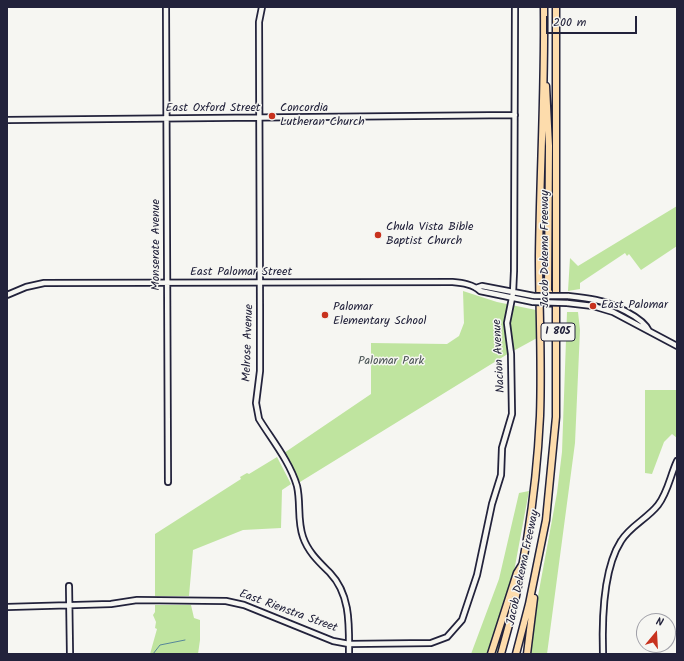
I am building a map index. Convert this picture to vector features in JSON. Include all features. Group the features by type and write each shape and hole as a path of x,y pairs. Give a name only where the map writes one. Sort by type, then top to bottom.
{"highway":[{"name":"Jacob Dekema Freeway","path":"501,654 525,560 532,512 540,415 540,229 544,7"},
{"name":"Jacob Dekema Freeway","path":"516,654 542,543 547,513 556,418 556,7"},
{"path":"551,251 556,7"},
{"path":"544,28 549,146 552,291 550,298"},
{"path":"527,654 542,543"},
{"path":"491,654 517,572 525,560"}],"street":[{"name":"Monserate Avenue","path":"166,7 168,482"},
{"name":"Melrose Avenue","path":"262,7 259,22 260,370 257,410 260,419 295,480 299,495 299,519 303,538 314,557 331,574 344,594 347,609 349,654"},
{"name":"Nacion Avenue","path":"441,640 452,633 462,620 476,575 492,504 501,475 502,448 513,403 511,354 507,323 512,296 515,7"},
{"name":"East Oxford Street","path":"7,120 515,115"},
{"name":"East Palomar Street","path":"7,295 26,287 44,283 452,282 464,283 480,291 512,296 532,302 568,296 598,300 615,306 646,325 649,331"},
{"name":"East Palomar Street","path":"512,296 550,298 567,303 593,306 613,312 644,330 649,331 677,346"},
{"path":"602,654 603,616 611,562 615,551 627,532 652,512 662,500 677,461"},
{"path":"69,586 70,654"},
{"name":"East Rienstra Street","path":"7,607 111,604 137,600 234,602 257,609 333,641 349,644 424,644 441,640"}],"green space":[{"path":"677,206 677,246 641,270 629,254 627,256 625,253 580,283 580,289 568,291 570,258 578,266"},
{"name":"Palomar Park","path":"463,291 497,302 536,310 537,338 506,355 300,482 284,453 371,394 371,343 447,344 459,336 464,323"},
{"path":"567,312 578,312 580,330 575,443 547,654 531,654 538,596 557,493 562,452"},
{"path":"645,390 677,390 677,438 672,434 664,442 652,474 645,473"},
{"path":"277,457 291,484 282,490 281,528 243,530 193,550 189,596 155,596 155,534 241,479 240,477 247,473 249,474"},
{"path":"529,491 502,636 496,654 471,654 499,579 519,493"},
{"path":"155,605 191,605 194,618 200,620 198,654 150,654 157,629 155,628 156,622 153,615 155,612"}],"waterway":[{"path":"153,654 160,645 185,640"}],"place":[{"name":"Concordia Lutheran Church","path":"272,116"},
{"name":"Chula Vista Bible Baptist Church","path":"378,235"},
{"name":"East Palomar","path":"593,306"},
{"name":"Palomar Elementary School","path":"325,315"}]}
